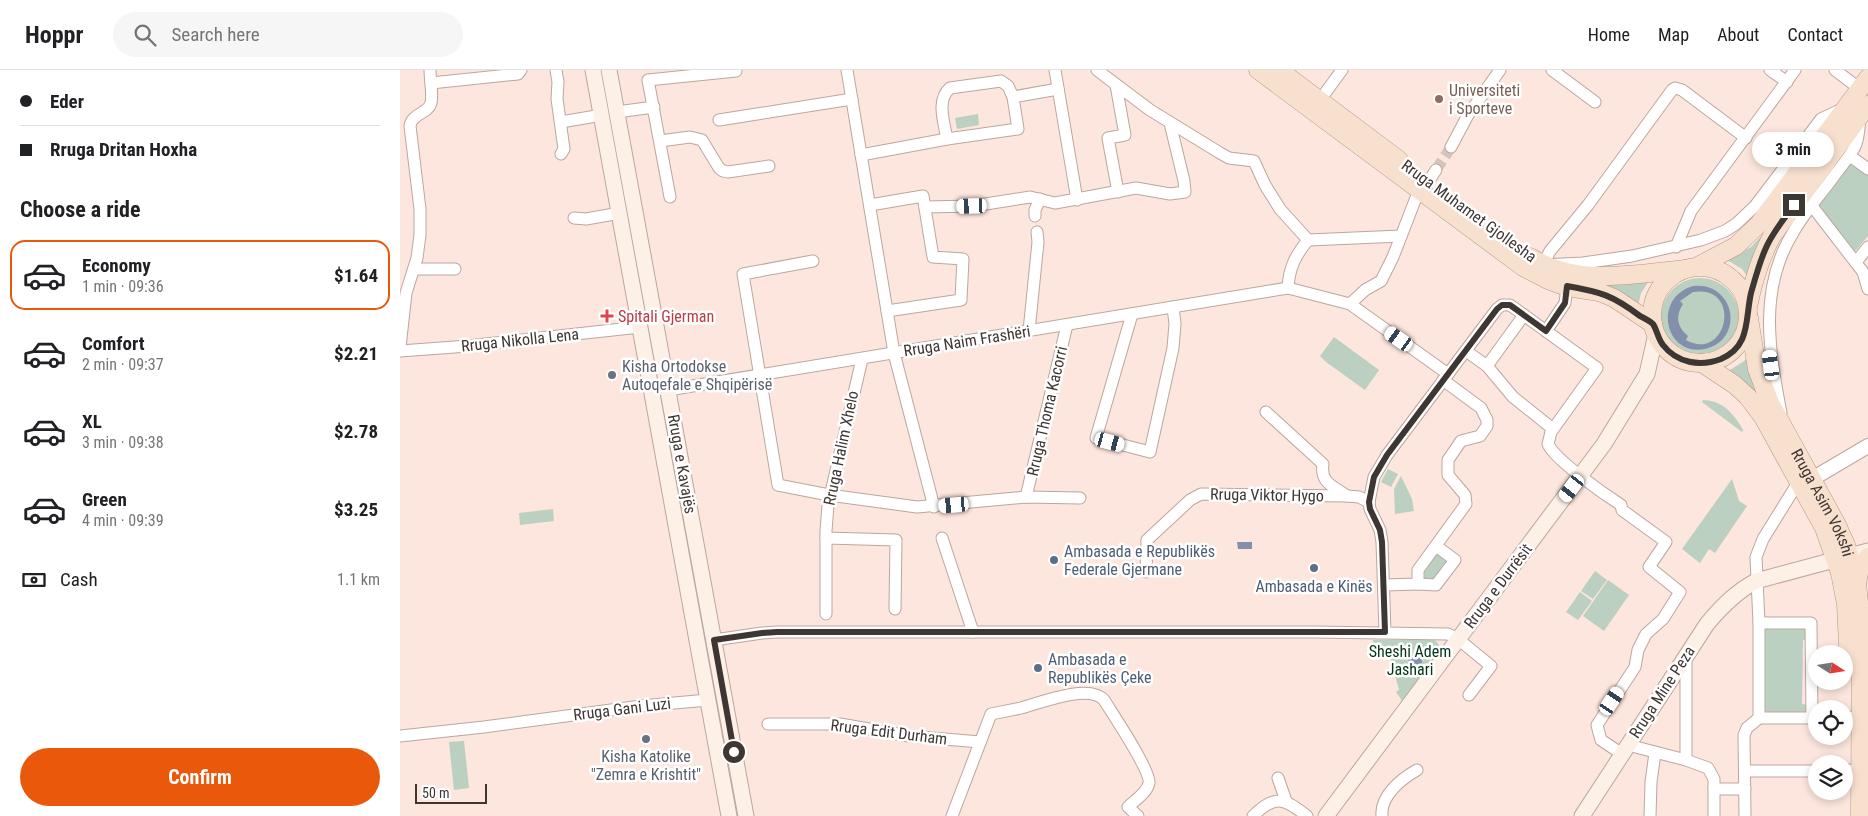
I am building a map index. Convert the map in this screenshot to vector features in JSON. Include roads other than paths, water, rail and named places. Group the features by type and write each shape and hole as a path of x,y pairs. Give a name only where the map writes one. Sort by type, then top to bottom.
{"main road":[{"name":"Rruga e Kavajës","path":"593,70 729,816"},
{"name":"Rruga e Kavajës","path":"609,70 746,816"},
{"name":"Rruga Muhamet Gjollesha","path":"1258,70 1428,181 1523,267 1548,280 1598,292 1614,298 1654,329"},
{"name":"Rruga Muhamet Gjollesha","path":"1278,70 1521,251 1543,265 1580,275 1597,276 1692,267"},
{"path":"1858,110 1759,224 1736,246 1675,273 1659,290 1654,301 1652,313 1654,329 1666,348 1680,359 1702,363 1719,359 1734,350 1744,335 1754,280 1772,236 1858,110 1864,84"},
{"path":"618,203 621,188 628,188 632,195"},
{"path":"1692,267 1715,269 1731,277 1742,290 1749,313"},
{"name":"Rruga Asim Vokshi","path":"1749,313 1753,351 1762,385 1784,429 1825,530 1857,584 1860,620 1860,816"},
{"name":"Rruga e Durrësit","path":"1326,816 1604,444 1640,387 1649,367 1654,329"},
{"name":"Rruga Asim Vokshi","path":"1702,363 1735,385 1748,397 1806,480"},
{"path":"672,505 681,508 689,502"},
{"path":"677,530 684,524 693,527"},
{"name":"Rruga Mine Peza","path":"1582,816 1686,656 1723,605 1744,587 1756,581 1868,551"},
{"name":"Rruga Asim Vokshi","path":"1842,557 1843,587 1848,620 1846,700"},
{"path":"1857,584 1860,568 1868,557"},
{"name":"Rruga Asim Vokshi","path":"1848,800 1849,816"}],"street":[{"path":"400,347 402,307 414,269 420,235 420,209 410,126 413,118 428,109 431,104 430,70"},
{"path":"556,70 558,82 557,99 564,149 561,154"},
{"path":"847,70 894,353 934,506"},
{"path":"1055,70 1077,200"},
{"path":"1097,70 1170,123 1229,158 1254,161 1265,185 1280,209 1308,240"},
{"path":"1320,100 1342,70"},
{"path":"1451,147 1468,115 1500,70"},
{"path":"1552,70 1594,102"},
{"path":"1770,70 1787,82"},
{"path":"1676,247 1691,211 1795,70"},
{"path":"1835,70 1864,84"},
{"path":"431,83 465,75 518,74 521,71"},
{"path":"670,197 648,80 736,71"},
{"path":"861,156 947,139 1018,129 1008,86 1001,81 950,88 945,92 942,104 947,139"},
{"path":"1116,85 1125,135 1108,138 1118,192"},
{"path":"1543,265 1550,251 1594,198 1672,90 1676,88 1682,90 1746,138"},
{"path":"1012,97 1058,89"},
{"path":"719,120 852,99"},
{"path":"617,112 654,107"},
{"path":"1543,265 1598,261 1676,247 1716,235 1736,224 1755,206 1821,119 1858,110 1857,143 1850,156 1794,231 1784,249 1775,274 1769,324 1769,347 1784,429"},
{"path":"561,122 602,115"},
{"path":"925,208 972,206 1030,197 1055,203 1136,188 1170,194 1185,192 1170,123"},
{"path":"660,141 696,138 705,143 719,168 723,171 728,172 769,166"},
{"path":"1850,156 1868,169"},
{"path":"1418,584 1418,570 1466,504 1466,495 1448,475 1448,460 1461,441 1480,436 1487,426 1487,420 1481,408 1445,377 1350,304 1365,290 1381,282 1428,181"},
{"path":"870,205 923,196 933,257 963,258 961,300 887,311"},
{"path":"1035,216 1034,210 1040,199"},
{"path":"574,218 586,219 618,203"},
{"path":"1812,206 1863,272 1868,289"},
{"path":"1029,331 1038,242 1037,232"},
{"path":"1288,288 1291,265 1298,252 1308,240 1401,236"},
{"path":"1856,262 1868,247"},
{"path":"813,261 743,274 778,485 829,495 908,506 934,506 1026,498 1080,498"},
{"path":"414,269 455,269"},
{"path":"1546,331 1565,303 1567,286"},
{"name":"Rruga Naim Frashëri","path":"668,390 1288,288 1350,304"},
{"path":"1385,632 1385,585 1380,530 1370,509 1369,502 1374,477 1383,460 1497,309 1502,305 1510,305 1597,368 1553,428 1548,438 1548,444 1550,448 1581,475 1621,506 1622,510 1666,542 1649,567 1680,592 1663,619 1650,630 1640,644 1635,667 1599,720 1597,725 1601,740 1625,749 1686,760 1708,768 1714,779 1714,816"},
{"path":"1132,314 1096,438 1150,452 1173,348 1175,324 1173,307"},
{"path":"1487,366 1524,315"},
{"name":"Rruga Thoma Kacorri","path":"1026,498 1067,325"},
{"name":"Rruga Nikolla Lena","path":"400,352 640,327"},
{"path":"1466,351 1487,366 1524,407 1553,428"},
{"name":"Rruga Halim Xhelo","path":"826,614 826,538 829,495 862,358"},
{"name":"Rruga Viktor Hygo","path":"1266,412 1323,464 1322,476 1326,482 1347,496"},
{"path":"1759,718 1759,623 1756,557 1759,548 1806,480 1868,446"},
{"name":"Rruga Viktor Hygo","path":"1146,572 1147,540 1195,496 1209,493 1347,496 1360,497 1369,502"},
{"path":"826,538 896,540 895,609"},
{"path":"942,538 973,632"},
{"path":"1385,585 1436,584 1455,560 1436,546"},
{"path":"1759,623 1812,623 1814,700"},
{"path":"714,640 770,632 1385,632 1448,634 1458,639 1491,666 1469,696"},
{"path":"1686,656 1686,760"},
{"path":"952,816 991,714 1058,696 1081,694 1102,697 1149,778 1146,790 1128,807 1138,816"},
{"name":"Rruga Gani Luzi","path":"400,736 641,706 708,700"},
{"path":"1745,816 1744,735 1747,728 1759,718 1808,718"},
{"name":"Rruga Edit Durham","path":"768,724 840,724 909,736 980,742"},
{"path":"1650,816 1651,782 1655,753"},
{"path":"1382,816 1384,803 1398,783 1417,770"},
{"path":"1745,771 1808,771"},
{"path":"1278,778 1286,801"},
{"path":"1714,789 1745,789"},
{"path":"1253,816 1263,806 1276,800 1286,801 1307,816"}],"water":[{"path":"1693,286 1708,287 1719,293 1726,302 1730,313 1730,324 1726,335 1718,344 1705,349 1691,349 1680,344 1673,336 1669,325 1668,313 1672,302 1680,292","holes":["1693,292 1709,293 1719,299 1724,310 1724,322 1720,333 1712,341 1700,344 1686,340 1688,336 1681,329 1678,321 1680,308 1683,304 1680,301"]},
{"path":"1237,542 1252,542 1252,549 1238,549"},
{"path":"1412,655 1418,655 1422,662 1418,669 1412,669 1408,665 1408,659"}],"tunnel":[{"path":"1436,170 1451,147"}],"place":[{"name":"Universiteti i Sporteve","path":"1439,99"},
{"name":"Spitali Gjerman","path":"607,316"},
{"name":"Kisha Ortodokse Autoqefale e Shqipërisë","path":"612,375"},
{"name":"Ambasada e Republikës Federale Gjermane","path":"1054,560"},
{"name":"Ambasada e Kinës","path":"1314,568"},
{"name":"Ambasada e Republikës Çeke","path":"1038,668"},
{"name":"Kisha Katolike \"Zemra e Krishtit\"","path":"646,739"}],"park label":[{"name":"Sheshi Adem Jashari","path":"1410,660"}]}
